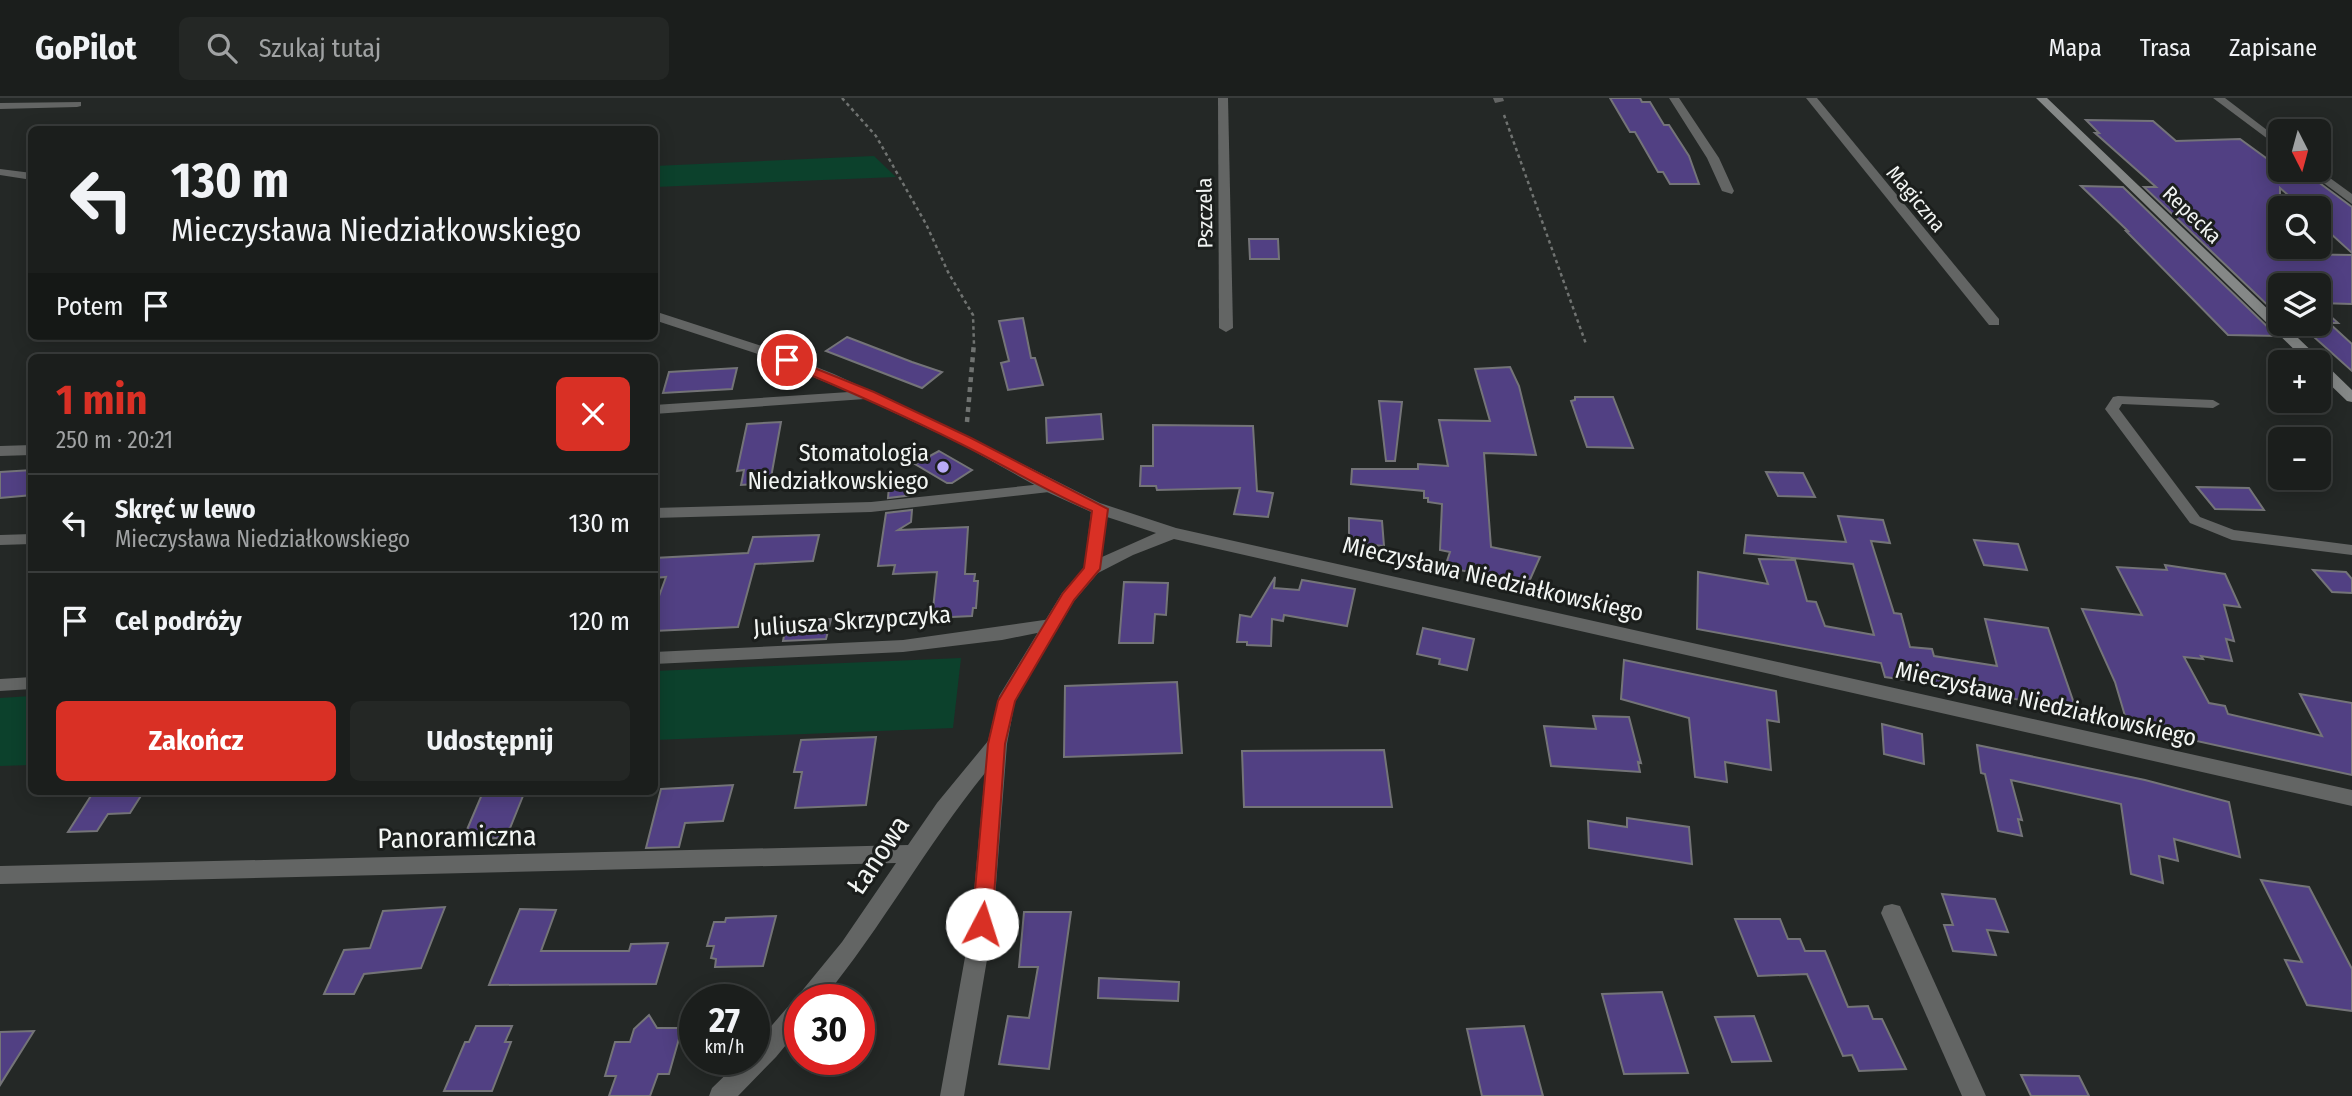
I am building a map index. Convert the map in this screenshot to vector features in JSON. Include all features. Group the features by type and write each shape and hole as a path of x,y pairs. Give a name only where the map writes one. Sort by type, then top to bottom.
{"street":[{"name":"Pszczela","path":"1223,98 1226,328"},
{"path":"1674,98 1713,158 1728,191"},
{"name":"Magiczna","path":"1811,98 1994,322"},
{"name":"Repecka","path":"2041,98 2303,350"},
{"path":"2218,98 2268,136"},
{"path":"0,106 77,104"},
{"path":"0,172 28,176"},
{"path":"2328,182 2352,200"},
{"name":"Mieczysława Niedziałkowskiego","path":"658,316 766,352 869,395 966,441 1053,488 1100,509 1173,533 2352,797"},
{"path":"2331,378 2352,398"},
{"path":"658,410 869,395"},
{"path":"0,451 28,450"},
{"path":"1092,569 1100,509"},
{"path":"952,1096 982,924 996,744 1006,701 1068,597 1092,569 1127,551 1173,533"},
{"name":"Łanowa","path":"820,984 849,949 944,809 996,744"},
{"name":"Panoramiczna","path":"0,875 135,869 742,861 915,854"},
{"path":"1892,912 1974,1096"},
{"path":"721,1096 784,1030"}],"lane":[{"path":"2213,404 2118,400 2112,409 2195,520 2232,536 2352,551"},
{"path":"658,513 870,507 1053,488"},
{"path":"0,540 28,539"},
{"name":"Juliusza Skrzypczyka","path":"658,658 876,649 988,638 1051,625"},
{"path":"0,685 28,683"}],"path":[{"path":"842,98 876,136 926,224 972,315 974,356 966,441"},
{"path":"1498,99 1586,344"}],"green space":[{"path":"874,156 896,177 658,187 658,166"},
{"path":"961,658 953,728 658,740 658,671"},
{"path":"28,696 28,765 0,766 0,698"}],"building":[{"path":"1610,98 1640,98 1642,102 1650,102 1664,125 1669,125 1689,156 1699,184 1670,184 1663,172 1658,172 1635,132 1630,132"},
{"path":"2086,120 2153,121 2176,141 2240,139 2268,159 2268,182 2318,182 2352,207 2352,253 2331,234 2331,196 2289,196 2280,188 2280,196 2268,196 2268,259 2331,259 2331,255 2352,255 2352,304 2331,303 2331,273 2268,273 2268,306 2144,187 2156,187 2095,133 2099,133"},
{"path":"2081,186 2123,187 2268,327 2268,336 2228,335"},
{"path":"1249,239 1278,239 1279,259 1250,259"},
{"path":"1023,318 1031,358 1035,358 1043,385 1008,390 1001,363 1009,361 999,321"},
{"path":"2331,325 2352,344 2352,371 2314,337 2301,337 2331,336"},
{"path":"847,337 942,372 922,388 826,351"},
{"path":"1510,367 1519,386 1536,455 1484,453 1491,547 1540,557 1528,584 1445,567 1450,552 1440,550 1442,504 1428,502 1428,498 1424,498 1424,491 1351,484 1352,469 1418,469 1418,464 1448,466 1439,420 1490,421 1475,369"},
{"path":"737,368 732,389 663,393 669,372"},
{"path":"1575,397 1613,397 1633,448 1587,447 1571,401 1575,400"},
{"path":"1379,401 1402,402 1395,461 1386,461"},
{"path":"1101,414 1103,439 1047,443 1046,418"},
{"path":"781,422 770,483 741,485 744,470 737,471 747,424"},
{"path":"1153,425 1253,426 1257,491 1273,493 1268,517 1234,514 1240,488 1157,490 1156,486 1140,486 1141,466 1153,466"},
{"name":"Stomatologia Niedziałkowskiego","path":"939,451 972,470 952,483 947,483 915,464"},
{"path":"28,470 28,495 0,498 0,472"},
{"path":"1766,472 1803,473 1815,497 1778,496"},
{"path":"914,485 913,495 888,498 889,486"},
{"path":"2197,487 2249,488 2264,510 2215,509"},
{"path":"912,510 911,522 898,530 968,527 965,574 975,574 974,581 978,581 976,608 973,608 972,616 932,618 937,572 893,574 895,565 878,566 886,513"},
{"path":"1838,516 1883,520 1890,543 1871,541 1894,613 1901,614 1910,647 1932,649 1934,656 1997,666 1985,619 2048,628 2078,715 2040,709 2038,703 1957,687 1885,677 1881,663 1697,629 1698,572 1768,584 1759,559 1795,560 1807,601 1816,602 1825,626 1874,635 1853,564 1744,553 1746,535 1846,542"},
{"path":"1349,518 1382,521 1384,546 1349,543"},
{"path":"819,535 813,561 755,564 738,627 658,631 658,599 666,577 658,578 658,558 748,553 753,537"},
{"path":"1974,540 2018,544 2027,570 1984,565"},
{"path":"2165,565 2225,574 2240,607 2224,605 2234,641 2226,639 2232,661 2201,656 2203,659 2184,657 2209,703 2225,706 2228,714 2322,736 2300,694 2352,703 2352,775 2128,726 2115,682 2082,609 2142,615 2117,567 2167,570"},
{"path":"2313,570 2346,572 2352,579 2352,593 2332,592"},
{"path":"1275,577 1274,588 1299,590 1302,580 1355,589 1347,626 1284,615 1283,621 1272,619 1271,646 1237,642 1240,615 1251,617"},
{"path":"1124,582 1168,583 1166,615 1155,614 1153,643 1119,643"},
{"path":"831,619 826,639 783,641 787,620"},
{"path":"1423,628 1474,639 1467,670 1439,664 1440,659 1417,654"},
{"path":"1624,660 1776,691 1779,722 1767,720 1771,770 1725,762 1727,782 1695,777 1689,718 1621,699"},
{"path":"1177,682 1182,753 1064,757 1065,686"},
{"path":"1593,716 1629,717 1641,763 1638,762 1640,772 1551,766 1544,726 1596,729"},
{"path":"1882,724 1922,734 1924,764 1884,754"},
{"path":"876,737 866,805 795,808 802,772 794,772 801,740"},
{"path":"1977,745 2145,780 2229,802 2240,857 2174,839 2178,861 2159,856 2163,883 2131,874 2121,804 2011,780 2022,820 2018,819 2022,836 1998,831 1985,774 1981,773"},
{"path":"1384,750 1392,807 1244,807 1242,751"},
{"path":"733,785 723,821 685,823 679,847 646,848 661,789"},
{"path":"91,795 141,795 130,813 108,814 97,831 68,832"},
{"path":"482,795 523,795 506,838 463,839"},
{"path":"1627,818 1689,827 1692,864 1589,848 1588,821 1627,827"},
{"path":"2261,880 2309,887 2352,969 2352,1011 2307,1005 2285,960 2302,962"},
{"path":"1942,894 1995,899 2008,932 1987,930 1996,955 1953,951 1944,925 1953,925"},
{"path":"445,907 421,968 364,974 354,994 324,994 344,950 370,948 383,911"},
{"path":"520,909 556,910 541,951 629,951 631,944 668,943 656,984 489,985"},
{"path":"1024,912 1071,912 1049,1069 999,1064 1008,1016 1029,1018 1038,967 1019,967"},
{"path":"776,916 763,966 715,967 716,959 711,958 714,946 707,946 714,922 725,922 726,918"},
{"path":"1735,919 1780,919 1788,939 1800,939 1805,951 1825,951 1848,1007 1868,1006 1873,1019 1882,1019 1906,1069 1859,1071 1852,1055 1843,1056 1807,974 1758,976"},
{"path":"1099,978 1179,982 1178,1001 1098,998"},
{"path":"1662,992 1688,1073 1624,1074 1602,994"},
{"path":"649,1015 657,1028 679,1028 679,1039 669,1074 658,1074 650,1096 609,1096 616,1076 605,1076 615,1042 630,1042 634,1029"},
{"path":"1754,1016 1771,1061 1732,1062 1715,1017"},
{"path":"476,1026 512,1026 505,1042 511,1042 492,1091 444,1091 465,1042 469,1042"},
{"path":"1524,1026 1543,1096 1482,1096 1467,1029"},
{"path":"34,1031 0,1085 0,1032"},
{"path":"2021,1075 2079,1076 2089,1096 2031,1096"}],"place":[{"name":"Stomatologia Niedziałkowskiego","path":"943,467"}],"route":[{"path":"787,360 966,441 1053,488 1100,509 1092,569 1068,597 1006,701 996,744 982,924"}]}
